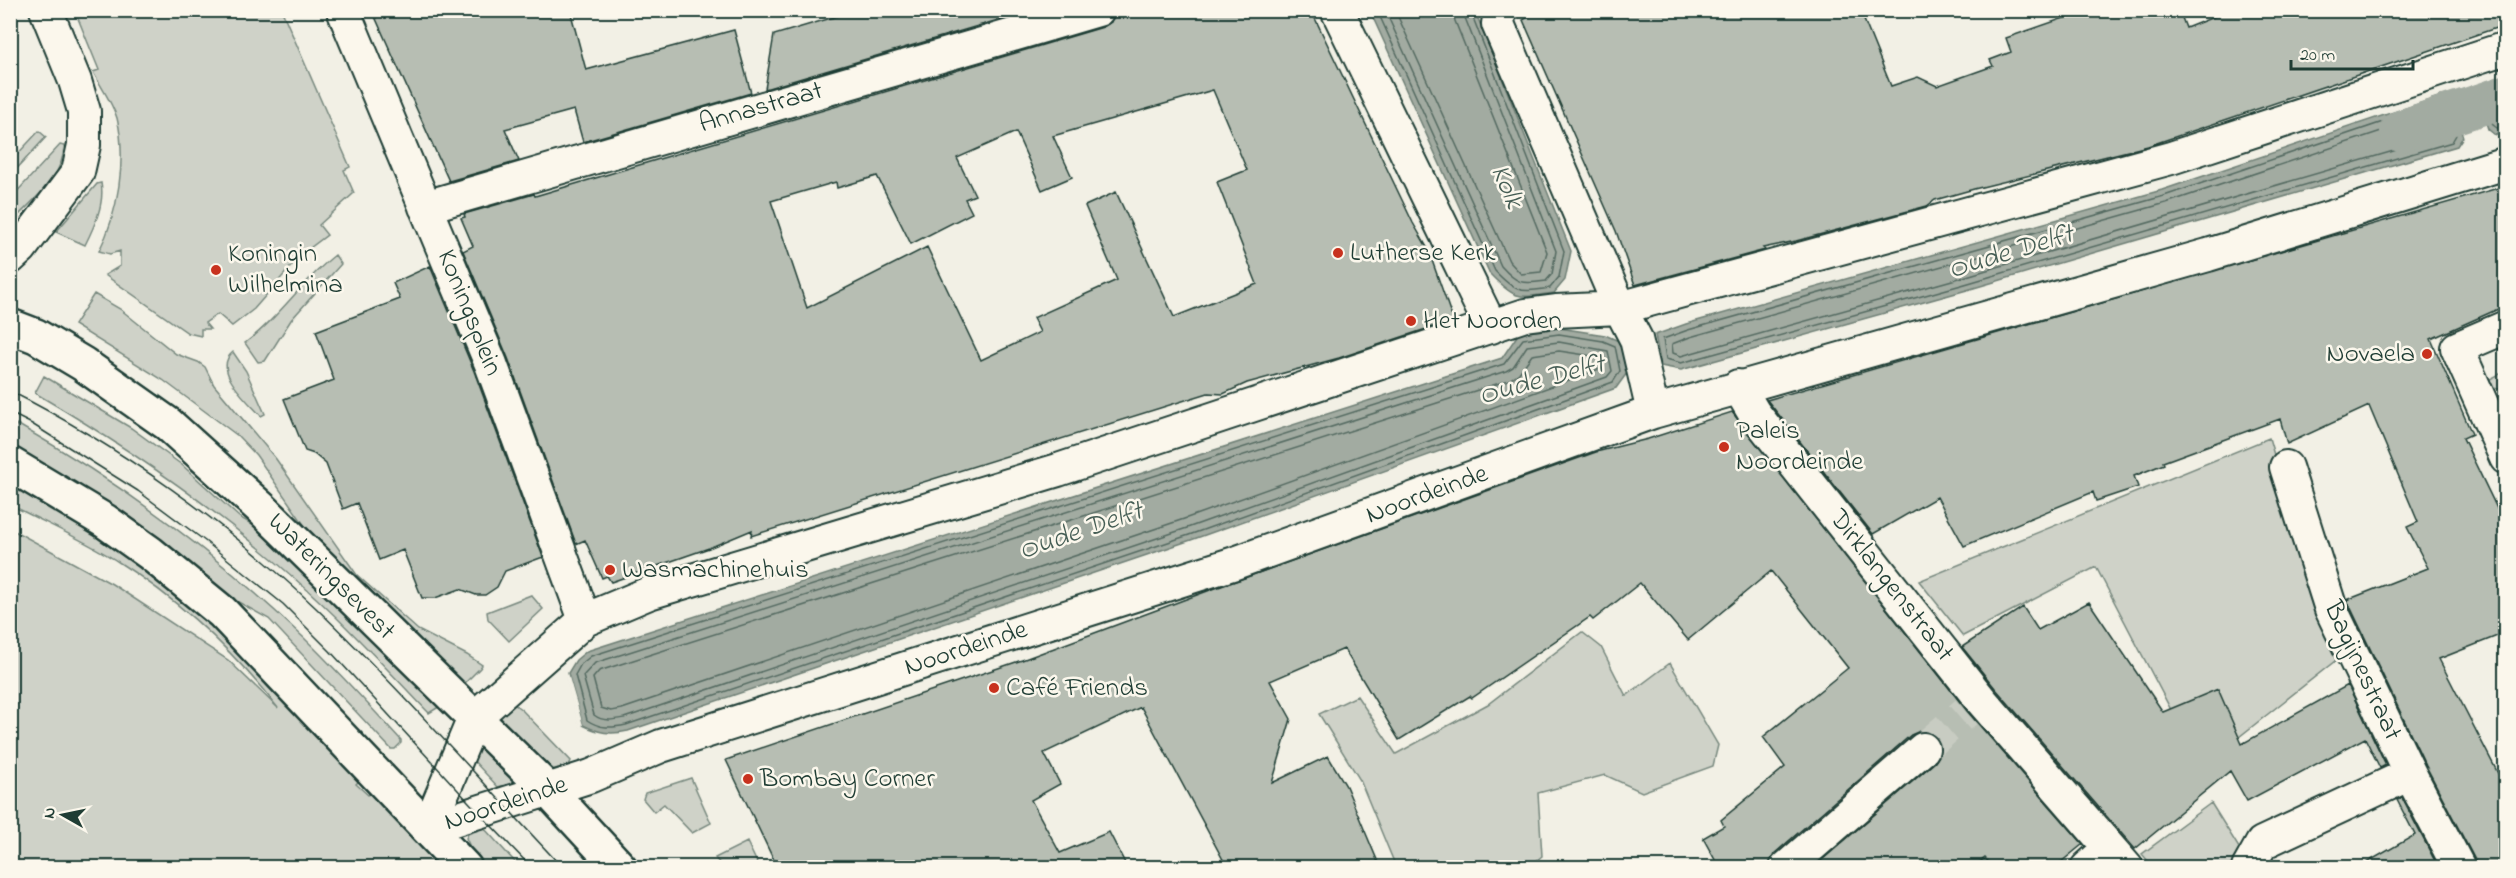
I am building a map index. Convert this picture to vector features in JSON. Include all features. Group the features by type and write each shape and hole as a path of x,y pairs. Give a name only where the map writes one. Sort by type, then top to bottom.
{"main road":[{"name":"Wateringsevest","path":"10,326 36,336 83,364 168,424 262,509 548,790 620,867"},
{"path":"10,464 105,521 150,553 222,612 465,867"}],"street":[{"path":"10,258 21,248 78,172 84,145 84,111 75,81 46,10"},
{"name":"Koningsplein","path":"343,10 491,364 585,620"},
{"name":"Annastraat","path":"425,207 1098,10"},
{"path":"1337,10 1491,327"},
{"path":"1500,10 1498,24 1620,308 1636,339 1653,412"},
{"path":"1620,308 2171,158 2505,48"},
{"path":"1738,386 2208,255 2505,163"},
{"name":"Noordeinde","path":"428,828 474,718 585,620 649,593 1058,470 1525,315 1556,310 1620,308"},
{"path":"2505,327 2457,348 2505,458"},
{"name":"Noordeinde","path":"428,828 591,776 661,746 1308,538 1653,412 1738,386"},
{"name":"Dirklangenstraat","path":"1738,386 1754,413 1973,706 2108,861"},
{"name":"Bagijnestraat","path":"2286,467 2331,609 2410,774 2459,867"},
{"path":"1786,867 1923,749"},
{"path":"2248,867 2262,843 2410,774"}],"shaded area":[{"path":"75,11 282,11 350,167 344,170 354,193 319,225 327,235 302,254 254,309 232,326 218,314 205,323 210,329 201,329 201,336 188,333 105,275 120,266 120,251 110,254 99,251 116,203 121,168 120,134 115,112 93,72 99,70"},
{"path":"39,131 46,137 11,175 11,161"},
{"path":"60,145 64,146 63,157 54,177 15,219 11,218 11,198"},
{"path":"101,183 100,207 85,245 56,232 97,184"},
{"path":"335,255 341,264 291,320 265,361 258,362 245,343"},
{"path":"94,294 120,309 176,354 205,367 214,385 276,459 357,575 418,630 482,665 460,688 316,542 256,455 238,436 163,380 74,325"},
{"path":"233,352 246,371 265,414 261,416 241,394 229,376 226,367 227,359"},
{"path":"2505,366 2505,390 2487,387 2484,382 2502,373"},
{"path":"44,376 131,428 182,465 239,517 289,546 442,705 429,713 312,594 202,503 137,457 35,393"},
{"path":"17,424 130,495 237,577 316,649 401,740 401,743 395,749 391,749 269,619 202,582 11,452 11,436"},
{"path":"2269,438 2320,611 2340,657 2201,767 2096,567 1963,636 1919,581"},
{"path":"10,476 191,599 363,777 356,784 368,795 374,789 451,867 11,867 11,529 112,584 228,660 278,708 243,667 205,629 164,594 107,555 11,505"},
{"path":"531,595 543,609 509,641 488,619 487,612"},
{"path":"1582,632 1601,647 1626,696 1670,663 1718,745 1713,766 1642,792 1605,775 1538,793 1542,856 1529,867 1396,867 1360,780 1319,714 1357,696 1396,754 1488,704"},
{"path":"514,704 571,761 569,765 545,772 495,722"},
{"path":"482,741 522,780 498,787 471,758"},
{"path":"691,778 711,823 692,833 664,804 654,812 643,799 645,793"},
{"path":"2211,803 2241,851 2232,868 2153,867 2142,854"},
{"path":"484,828 516,863 512,867 479,867 466,838 469,832"},
{"path":"747,842 759,867 723,867 715,858"}],"water":[{"name":"Kolk","path":"1370,11 1475,11 1571,251 1565,280 1554,293 1519,296 1506,289 1490,274"},
{"path":"2505,75 2505,131 2495,135 2488,129 2477,93 2482,83"},
{"path":"2441,96 2451,101 2463,137 2457,146 1967,290 1681,370 1661,366 1655,335 1686,324 2162,190"},
{"path":"1559,328 1605,335 1621,342 1627,373 1616,388 1191,540 628,731 605,732 583,725 568,673 576,660 587,651 1502,358 1519,333"}],"pier":[{"path":"569,677 583,725 580,727 566,678"}],"building":[{"path":"372,10 570,10 586,70 734,30 751,93 583,142 574,110 505,129 519,161 449,181"},
{"path":"858,10 1032,10 765,89 774,35"},
{"path":"1115,10 1311,10 1413,223 1428,249 1453,320 1339,358 1247,383 1223,394 1208,393 751,536 752,530 709,548 611,582 607,576 602,578 585,540 576,544 508,358 463,251 473,246 461,218 465,217 464,214 534,194 535,196 1103,27 1111,22","holes":["1213,90 1247,170 1217,182 1257,284 1174,317 1116,192 1085,206 1117,280 1033,318 1040,332 981,360 927,247 807,308 771,201 836,182 837,188 877,176 911,244 972,213 965,199 975,195 957,158 1016,132 1042,190 1072,177 1053,136"]},
{"path":"1540,10 1860,10 1891,86 1918,77 1937,86 1993,66 1990,60 2011,52 2006,38 2067,17 2065,10 2179,10 2186,28 2231,10 2505,10 2505,25 2148,146 1974,189 1935,200 1927,206 1763,248 1765,250 1635,285 1616,231 1523,20"},
{"path":"2505,186 2505,306 2431,339 2472,434 2463,438 2505,525 2505,633 2439,659 2505,787 2505,867 2477,867 2347,600 2428,568 2407,527 2418,522 2369,406 2287,444 2280,419 2163,462 2164,464 2134,476 2138,487 2096,501 2093,492 1964,546 1937,497 1873,534 1767,400"},
{"path":"430,266 474,371 543,557 505,571 497,587 485,595 476,595 460,589 435,598 422,598 403,550 379,560 357,503 343,509 326,464 314,454 305,451 284,399 334,380 316,331 400,299 393,283"},
{"path":"1732,412 1967,711 2083,844 2055,867 1993,867 1985,858 1973,867 1814,867 1935,762 1940,754 1937,738 1929,732 1920,731 1911,735 1774,854 1769,867 1719,867 1703,838 1724,826 1721,820 1785,767 1763,737 1848,668 1771,571 1688,640 1640,583 1593,620 1590,617 1472,698 1470,696 1399,740 1344,649 1270,681 1291,719 1272,783 1328,756 1346,786 1380,867 1227,867 1141,707 1044,753 1060,784 1031,800 1060,853 1109,832 1127,867 777,867 726,760 1022,660 1596,452 1648,439"},
{"path":"2089,602 2163,712 2218,689 2242,744 2348,685 2386,765 2380,768 2365,738 2247,801 2230,771 2135,849 1962,647 2023,607 2038,630"},
{"path":"2402,798 2438,867 2359,867 2415,835 2397,800"}],"waterway":[{"name":"Oude Delft","path":"2401,131 2506,96"}],"tunnel":[{"path":"1923,749 1966,712"}],"tram line":[{"path":"10,391 91,436 171,489 282,577 379,671 563,868"},
{"path":"10,413 32,424 138,491 283,604 330,651 532,868"}],"place":[{"name":"Lutherse Kerk","path":"1338,253"},
{"name":"Koningin Wilhelmina","path":"216,270"},
{"name":"Het Noorden","path":"1411,321"},
{"name":"Novaela","path":"2427,354"},
{"name":"Paleis Noordeinde","path":"1724,447"},
{"name":"Wasmachinehuis","path":"610,570"},
{"name":"Café Friends","path":"994,688"},
{"name":"Bombay Corner","path":"748,779"}]}
